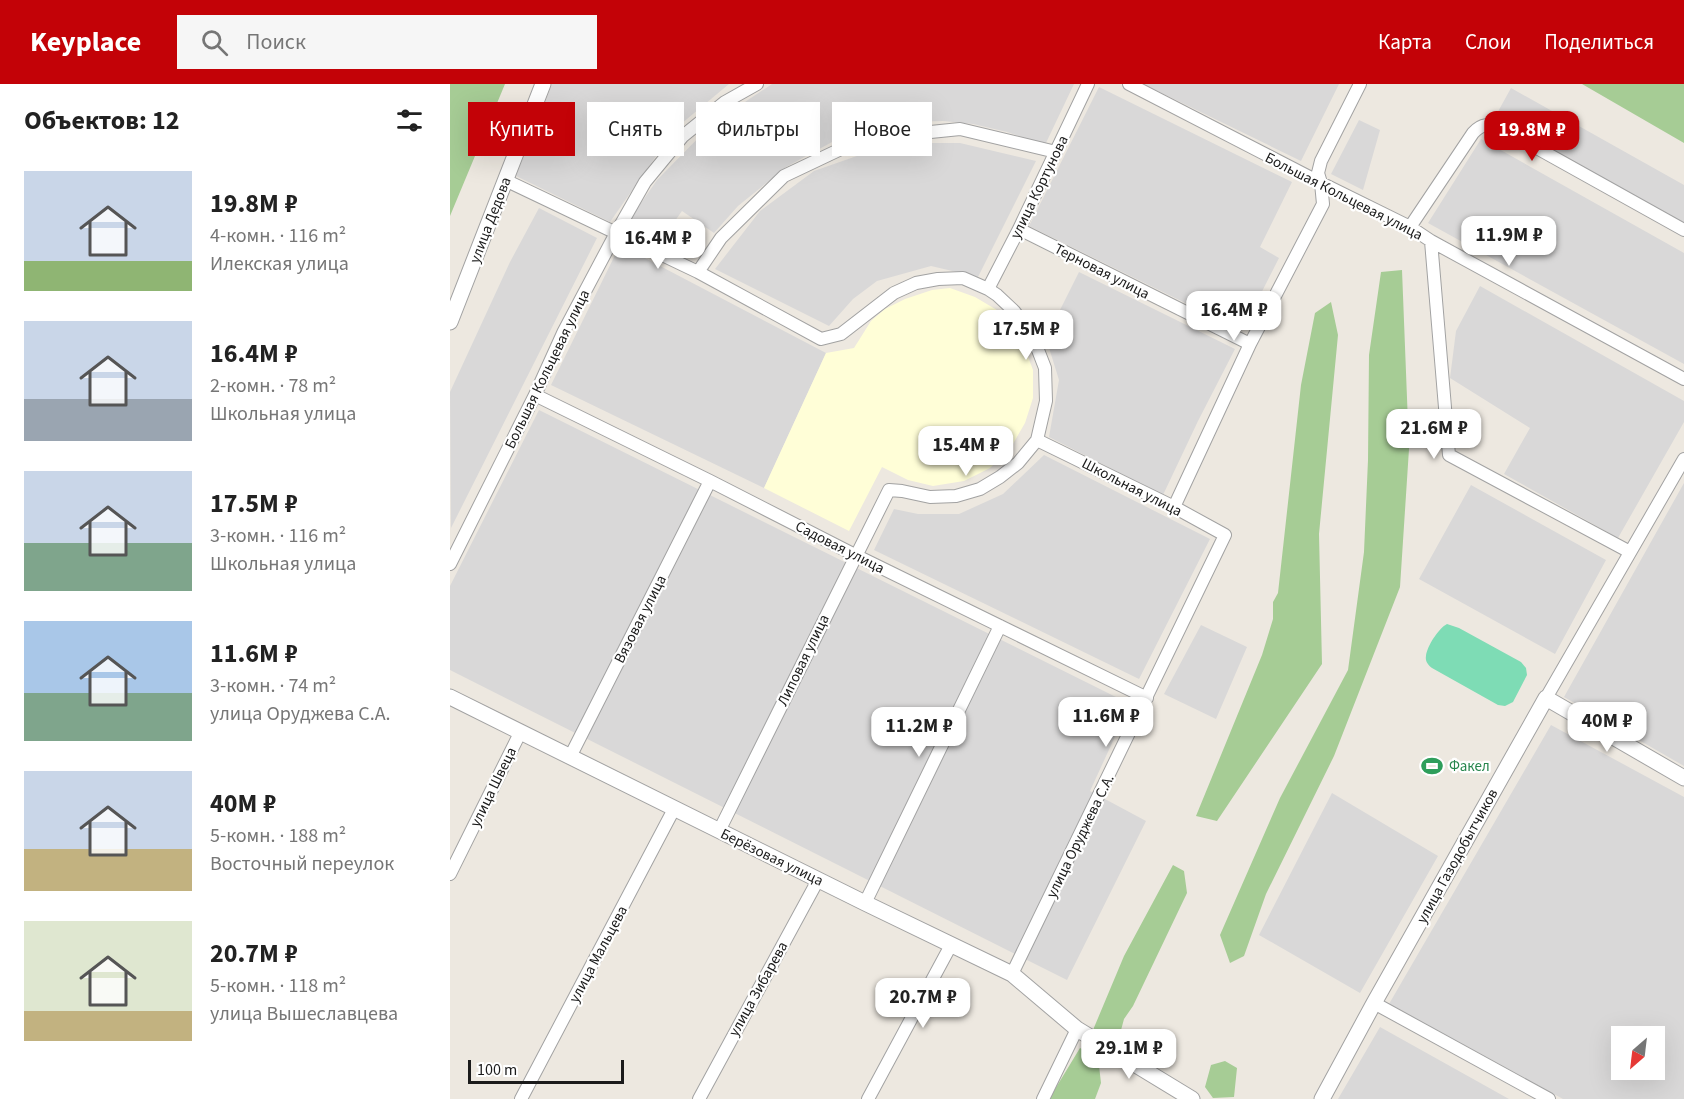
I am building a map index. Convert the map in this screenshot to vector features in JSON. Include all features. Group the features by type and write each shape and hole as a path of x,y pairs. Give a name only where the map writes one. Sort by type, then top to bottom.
{"street":[{"name":"улица Дедова","path":"450,322 543,84"},
{"name":"Большая Кольцевая улица","path":"450,564 535,395 564,331 645,182 683,136 725,102 757,84"},
{"name":"улица Кортунова","path":"988,289 1088,84"},
{"name":"Большая Кольцевая улица","path":"1129,84 1410,227 1431,241 1684,379"},
{"path":"1174,507 1250,344 1323,204 1318,172 1321,161 1360,84"},
{"path":"1410,227 1473,133 1485,124 1501,128 1684,230"},
{"path":"698,272 721,238 784,176 861,139 960,129 1056,152"},
{"path":"505,180 698,272 821,339 841,333 894,293 916,283 963,278 988,289 1014,311 1034,337 1045,368 1046,401 1037,440"},
{"name":"Терновая улица","path":"1019,229 1250,344"},
{"path":"1431,241 1449,456 1630,552"},
{"name":"Садовая улица","path":"535,395 1147,698"},
{"name":"Липовая улица","path":"719,831 889,490 930,497 956,496 980,489 1018,463 1037,440"},
{"name":"Школьная улица","path":"1037,440 1174,507 1225,535"},
{"name":"улица Газодобытчиков","path":"1322,1099 1546,698 1684,459"},
{"name":"Вязовая улица","path":"570,757 710,481"},
{"name":"улица Оруджева С.А.","path":"1012,974 1225,535"},
{"path":"865,903 1000,626"},
{"name":"Берёзовая улица","path":"450,697 1012,974 1080,1031 1192,1099"},
{"path":"1546,698 1684,778"},
{"name":"улица Швеца","path":"450,874 520,733"},
{"name":"улица Мальцева","path":"521,1099 674,809"},
{"name":"улица Зибарева","path":"699,1099 818,880"},
{"path":"868,1099 951,945"},
{"path":"1374,1003 1549,1099"},
{"path":"1043,1099 1080,1031"}],"shaded area":[{"path":"450,84 505,84 498,102 468,102 468,156 475,156 450,216"},
{"path":"552,84 729,84 707,102 696,102 696,112 684,122 684,102 587,102 587,156 656,156 610,222 516,176 524,156 575,156 575,102 545,102"},
{"path":"772,84 1074,84 1045,145 1007,132 973,124 932,121 932,102 832,102 832,142 820,149 820,102 745,102"},
{"path":"1143,84 1339,84 1301,161"},
{"path":"1582,84 1684,84 1684,143"},
{"path":"1099,87 1292,182 1260,247 1279,258 1242,331 1029,226"},
{"path":"1511,88 1684,185 1684,224 1495,117"},
{"path":"1359,120 1380,130 1363,190 1331,174"},
{"path":"1481,139 1684,253 1684,364 1428,223"},
{"path":"696,140 696,156 806,156 786,167 738,206 714,233 682,211 657,246 623,229 657,180 681,156 684,156 684,153"},
{"path":"932,143 960,143 1036,161 978,277 931,266 877,281 853,299 829,326 715,269 760,211 814,171 857,156 932,156"},
{"path":"539,208 597,238 451,528 450,392 510,262"},
{"path":"620,245 826,353 764,488 551,385"},
{"path":"1402,270 1409,449 1400,587 1334,756 1266,894 1244,956 1230,963 1220,935 1280,798 1348,670 1364,552 1369,355 1381,272"},
{"path":"1079,272 1235,349 1163,495 1049,437 1059,380 1046,338"},
{"path":"1480,286 1684,401 1684,422 1618,538 1504,474 1530,428 1450,378 1456,331"},
{"path":"950,288 975,297 1002,313 1021,338 1033,370 1033,398 1025,423 1010,449 990,468 964,481 933,486 908,480 882,467 849,531 764,488 826,353 854,348 871,321 885,309 932,290"},
{"path":"1331,302 1338,335 1319,534 1322,664 1217,821 1196,816 1262,655 1273,619 1273,602 1278,593 1301,385 1315,313"},
{"path":"539,410 1130,704 1090,791 1146,821 1067,980 450,670 450,586"},
{"path":"1044,455 1210,539 1139,679 874,550 894,509 918,514 959,514 1003,494"},
{"path":"1684,483 1684,766 1564,697"},
{"path":"1471,485 1606,560 1555,654 1419,579"},
{"path":"1201,625 1247,647 1216,719 1164,694"},
{"path":"1551,725 1684,797 1684,1099 1563,1099 1389,1004"},
{"path":"1332,793 1438,856 1360,993 1259,935"},
{"path":"1173,865 1184,871 1187,893 1133,1006 1124,1019 1117,1045 1093,1030 1124,956"},
{"path":"1380,1027 1509,1099 1338,1099"},
{"path":"1080,1048 1098,1057 1101,1083 1095,1099 1049,1099"},
{"path":"1225,1061 1237,1068 1234,1097 1213,1098 1205,1087 1211,1065"}],"green space":[{"path":"1447,624 1459,628 1521,662 1526,668 1527,675 1513,702 1505,706 1498,705 1428,664 1426,658 1429,647 1437,633"}],"place":[{"name":"Факел","path":"1432,766"}]}
